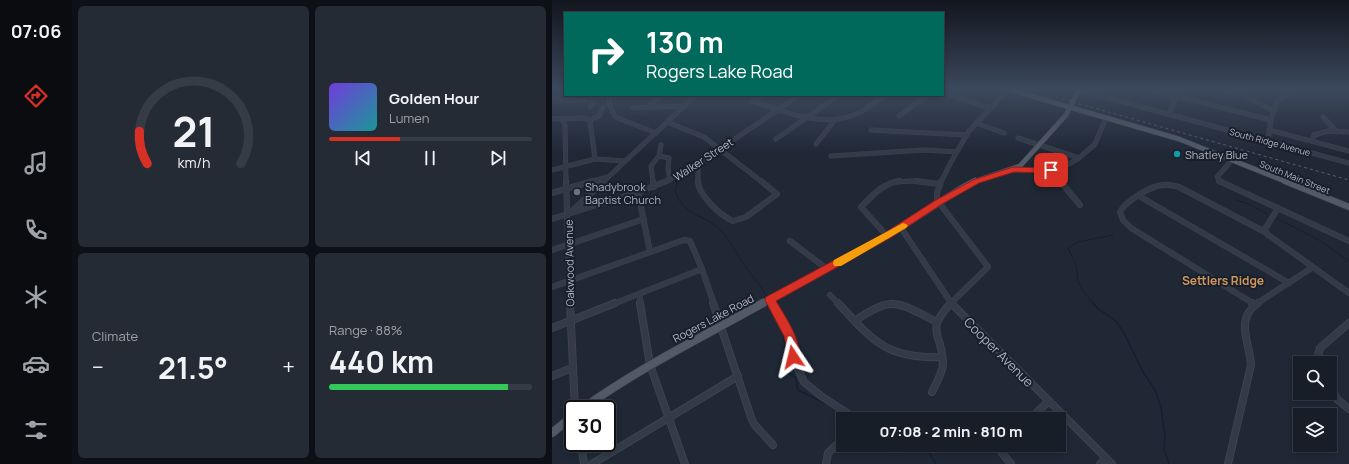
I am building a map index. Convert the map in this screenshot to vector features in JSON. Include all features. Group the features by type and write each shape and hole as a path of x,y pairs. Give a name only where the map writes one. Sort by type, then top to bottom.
{"main road":[{"name":"Rogers Lake Road","path":"595,400 614,386 650,365 901,228 939,202 976,181 1013,170 1020,166 1040,145 1068,111"},
{"name":"South Main Street","path":"1082,111 1179,139 1349,206"},
{"path":"552,433 564,423"}],"street":[{"path":"552,119 583,118 590,120 598,116 601,111"},
{"path":"612,111 615,117 656,133"},
{"path":"568,215 679,111"},
{"name":"Walker Street","path":"552,219 654,187 670,180 698,164 775,111"},
{"path":"788,111 808,117 836,120 856,114 861,111"},
{"path":"776,139 817,111"},
{"path":"899,116 906,111"},
{"path":"932,392 943,365 938,333 938,322 942,313 988,267 936,198 939,184 967,135 988,111"},
{"name":"South Ridge Avenue","path":"1157,111 1349,163"},
{"path":"1234,111 1271,120"},
{"path":"1268,141 1274,111"},
{"path":"1323,117 1336,131"},
{"path":"1013,170 1060,169 1079,158 1096,144 1106,118"},
{"name":"Oakwood Avenue","path":"562,119 565,125 570,321 574,400"},
{"path":"590,120 595,159"},
{"path":"816,144 836,120"},
{"path":"667,122 700,135 777,194 746,218 732,221 726,218 700,192 698,186 698,164"},
{"path":"976,123 1004,133"},
{"path":"871,130 967,135"},
{"path":"1269,130 1349,151"},
{"path":"1312,142 1314,135 1318,133 1336,131 1349,132"},
{"path":"1018,138 1079,158"},
{"path":"654,187 651,166 660,156 661,145"},
{"path":"831,156 924,150 957,152"},
{"path":"660,156 669,158 668,168 670,180"},
{"path":"552,170 595,159 625,161"},
{"path":"1232,160 1218,177 1218,180 1349,241"},
{"path":"1051,170 1080,205"},
{"path":"552,193 609,177"},
{"path":"887,236 861,207 880,188 891,183 903,182 939,184"},
{"path":"1255,305 1127,224 1120,216 1121,209 1157,185 1172,185 1265,232 1349,293"},
{"path":"638,192 650,252"},
{"path":"1139,196 1289,283"},
{"path":"1265,232 1265,229 1278,208"},
{"path":"552,250 644,219"},
{"name":"Cooper Avenue","path":"901,228 939,288 951,304 1049,401 1103,461 1112,464"},
{"path":"552,287 684,240 690,241 702,269 751,418 763,435 773,445"},
{"path":"790,241 827,269"},
{"path":"1228,464 1251,360 1245,338 1244,324 1247,314 1255,305 1313,267"},
{"path":"552,328 702,269"},
{"path":"639,294 650,365 685,464"},
{"path":"830,295 876,342 887,350 908,358 929,359 942,357"},
{"path":"770,300 790,336 796,366 802,379 810,388 823,398 845,412"},
{"path":"855,321 875,308 885,304 894,304 903,306 938,322"},
{"path":"1318,356 1320,348 1349,323"},
{"path":"552,376 572,368"},
{"path":"592,464 738,376"},
{"path":"1337,399 1349,409"},
{"path":"1037,412 1049,401"},
{"path":"826,464 826,455 836,446"},
{"path":"582,452 584,464"},
{"path":"1002,452 1011,464"}],"waterway":[{"path":"627,111 630,116 645,118 652,121"},
{"path":"671,170 674,175"},
{"path":"676,179 677,186 675,191 683,205 692,213 716,226 720,230 767,296"},
{"path":"1236,200 1249,204 1267,214"},
{"path":"1278,219 1319,240 1349,261"},
{"path":"1094,304 1083,291 1078,281 1076,265 1068,248 1078,242 1113,235"},
{"path":"1093,303 1097,308 1116,321 1125,335 1143,372 1155,390 1161,407 1165,437 1164,449 1169,464"},
{"path":"768,305 775,314"},
{"path":"781,326 785,343 784,360 789,365 787,373 795,377 798,390 831,406 837,412"},
{"path":"891,452 902,452"},
{"path":"927,452 930,454 936,464"}],"railway":[{"path":"1104,111 1349,180"}],"slow traffic":[{"path":"838,263 903,226"}],"place":[{"name":"Shatley Blue","path":"1177,154"},
{"name":"Shadybrook Baptist Church","path":"577,192"}],"district":[{"name":"Settlers Ridge","path":"1223,280"}],"route":[{"path":"793,357 790,336 770,300 901,228 939,202 976,181 1013,170 1051,170"}]}
